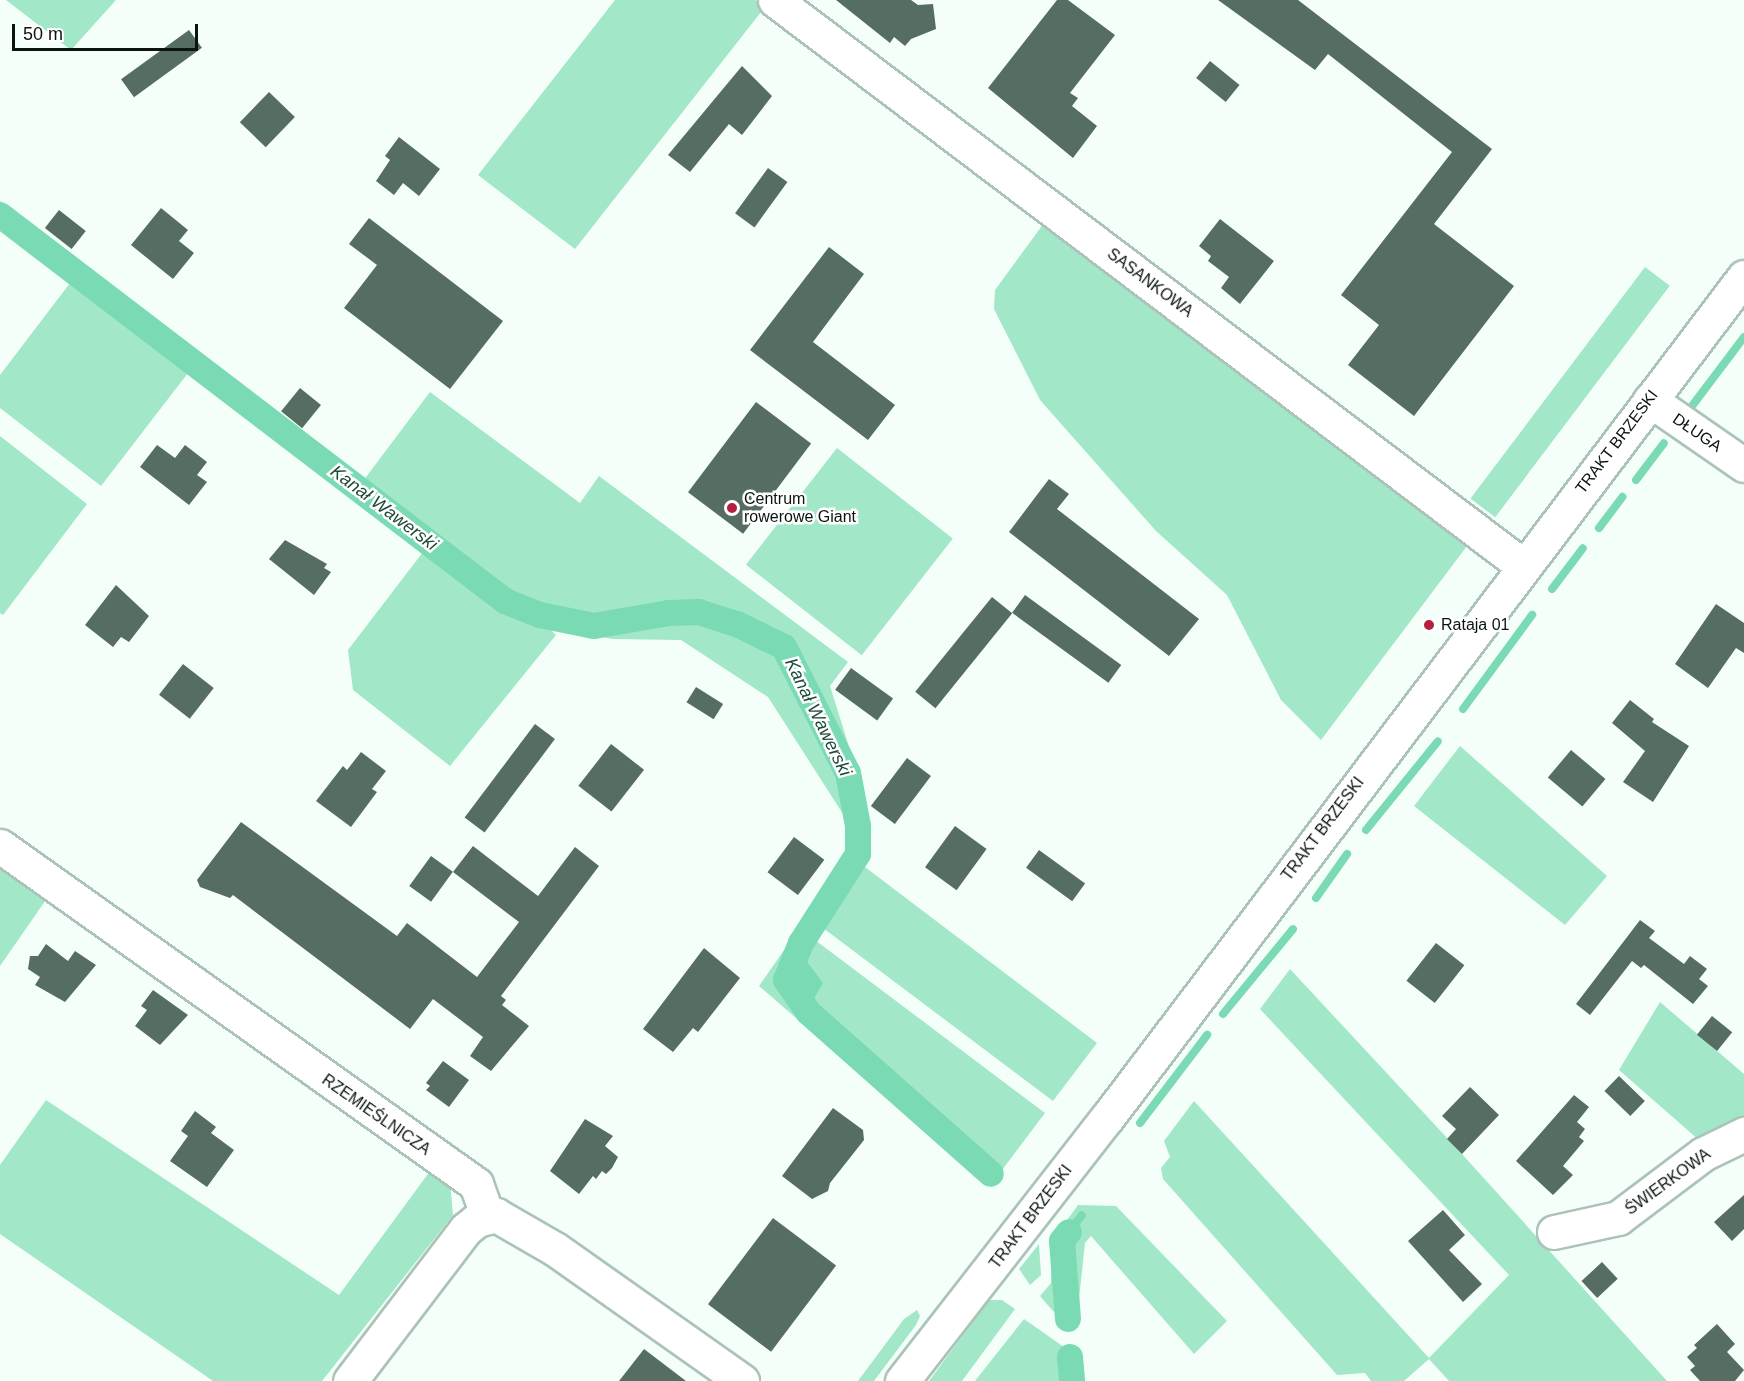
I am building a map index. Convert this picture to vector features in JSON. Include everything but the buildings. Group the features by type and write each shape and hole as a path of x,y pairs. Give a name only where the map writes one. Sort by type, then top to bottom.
{"street":[{"name":"SASANKOWA","path":"775,0 1523,566"},
{"name":"TRAKT BRZESKI","path":"902,1381 1107,1118 1744,277"},
{"name":"DŁUGA","path":"1650,400 1744,465"},
{"name":"RZEMIEŚLNICZA","path":"0,846 476,1184 488,1217"},
{"name":"ŚWIERKOWA","path":"1554,1232 1618,1218 1687,1164 1744,1134"},
{"path":"350,1381 466,1229 488,1217 505,1218 555,1249 742,1381"}],"shaded area":[{"path":"6,0 116,0 71,50"},
{"path":"615,0 755,0 765,7 575,249 478,175"},
{"path":"0,201 363,481 430,392 580,503 599,476 848,662 830,686 855,766 867,854 861,864 1097,1043 1053,1101 819,925 811,937 1045,1113 990,1186 759,986 850,855 852,828 768,697 681,640 613,639 549,628 556,635 450,766 353,690 348,650 423,552 188,373 101,486 0,408 0,375 70,283 0,229"},
{"path":"1044,223 1467,546 1321,740 1281,700 1227,595 1156,531 1040,400 994,309 995,290"},
{"path":"1645,267 1670,286 1495,517 1470,499"},
{"path":"0,436 87,504 3,615 0,613"},
{"path":"837,448 953,539 862,655 746,565"},
{"path":"1460,746 1607,876 1565,925 1414,806"},
{"path":"0,858 50,894 0,966"},
{"path":"805,959 823,983 806,1012 785,1000 789,969"},
{"path":"1290,969 1462,1154 1667,1381 1449,1381 1429,1359 1404,1381 1371,1381 1365,1373 1337,1375 1163,1179 1161,1168 1170,1157 1164,1141 1194,1101 1429,1358 1509,1275 1260,1009"},
{"path":"1660,1002 1744,1074 1744,1124 1700,1141 1619,1070"},
{"path":"46,1100 339,1295 433,1167 450,1182 453,1215 322,1381 213,1381 0,1234 0,1165"},
{"path":"1078,1205 1116,1206 1227,1321 1194,1354 1091,1236 1085,1243 1076,1327 1052,1310 1040,1296 1051,1283 1051,1242"},
{"path":"1039,1244 1041,1275 1030,1285 1019,1269"},
{"path":"989,1300 1002,1300 1015,1309 962,1381 929,1381"},
{"path":"917,1310 920,1316 916,1325 874,1381 858,1381 904,1319"},
{"path":"1024,1319 1081,1359 1083,1381 975,1381"}],"waterway":[{"name":"Kanał Wawerski","path":"0,215 505,601 540,615 594,626 669,613 699,612 737,624 784,647 848,773 858,826 858,854 801,943 786,980 808,1012 991,1174"},
{"path":"1692,406 1744,337"},
{"path":"1636,480 1664,443"},
{"path":"1599,528 1622,497"},
{"path":"1552,589 1583,548"},
{"path":"1463,709 1532,615"},
{"path":"1366,830 1438,741"},
{"path":"1316,898 1347,854"},
{"path":"1223,1014 1293,929"},
{"path":"1140,1123 1207,1035"},
{"path":"1069,1232 1082,1215"},
{"name":"Kanał Wawerski","path":"1068,1319 1062,1241 1069,1232"},
{"name":"Kanał Wawerski","path":"1070,1357 1072,1381"}],"place":[{"name":"Centrum rowerowe Giant","path":"732,508"},
{"name":"Rataja 01","path":"1429,625"}]}
